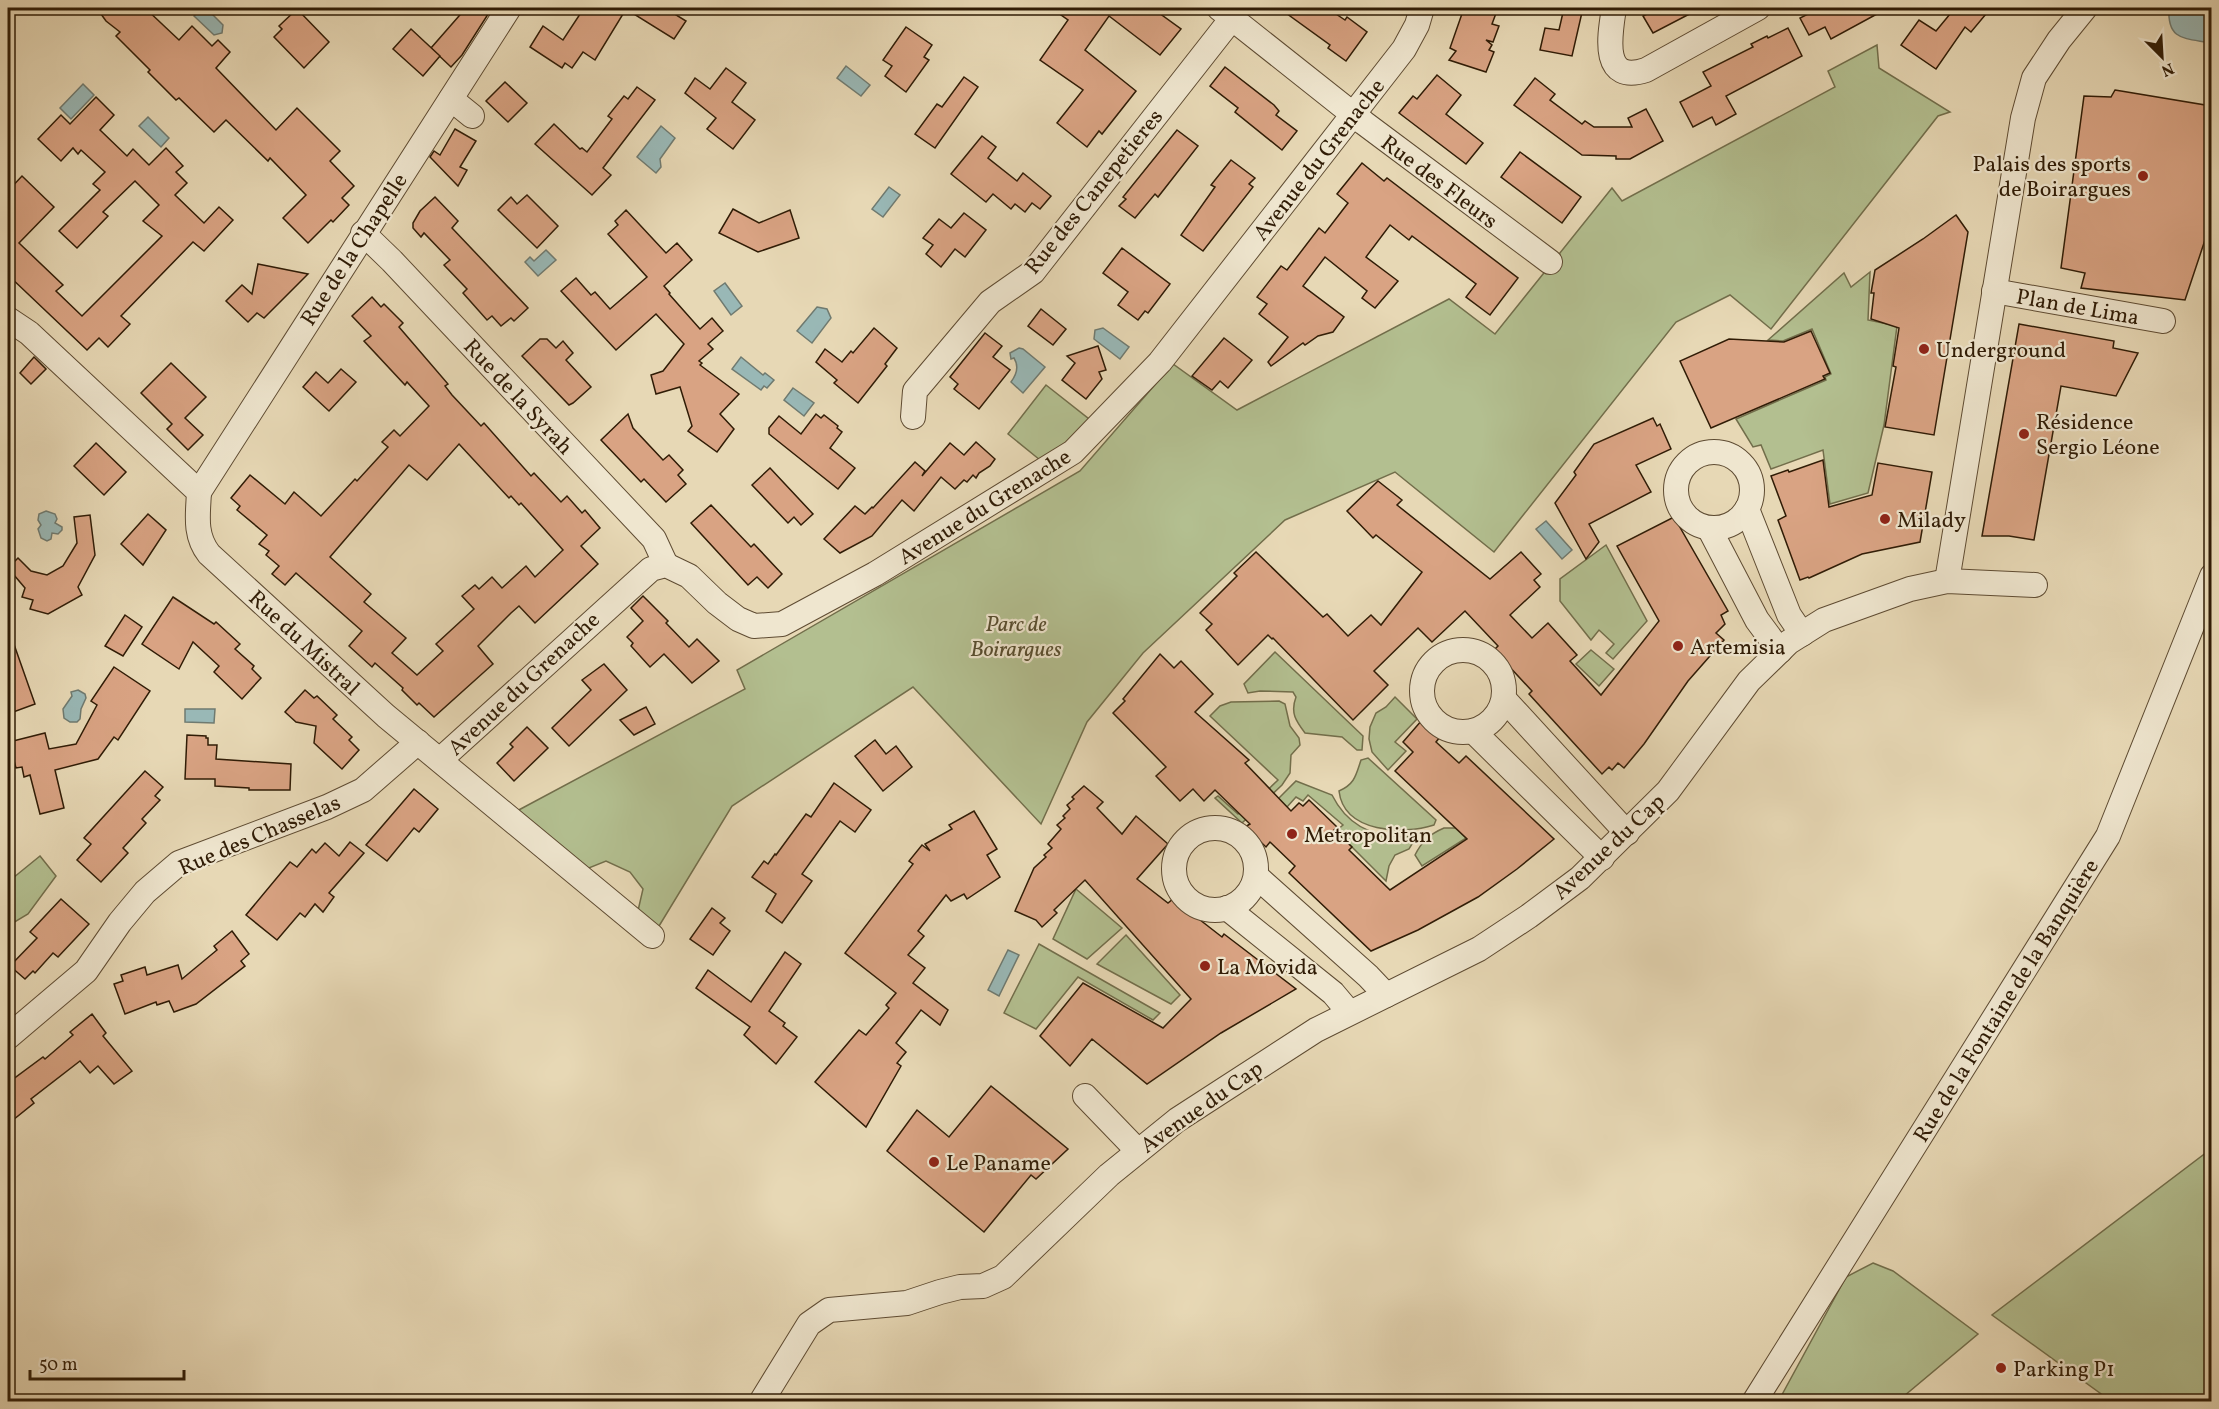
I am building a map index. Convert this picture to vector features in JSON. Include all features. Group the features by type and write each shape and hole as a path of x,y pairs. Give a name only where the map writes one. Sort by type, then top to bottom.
{"street":[{"name":"Rue de la Chapelle","path":"198,492 510,8"},
{"name":"Avenue du Grenache","path":"440,760 651,569 666,565 689,576 717,603 738,619 754,626 782,624 875,574 1073,452 1160,362 1404,49 1417,25 1422,8"},
{"path":"1614,8 1609,41 1612,59 1618,68 1634,74 1646,70 1758,8"},
{"path":"1947,581 2017,148 2034,78 2085,8"},
{"name":"Rue des Fleurs","path":"1226,12 1352,114 1550,262"},
{"name":"Rue des Canepetieres","path":"913,417 915,391 990,302 1032,272 1226,12"},
{"path":"451,99 472,116"},
{"name":"Rue de la Syrah","path":"363,233 654,538 666,565"},
{"name":"Plan de Lima","path":"1994,291 2163,321"},
{"path":"8,319 29,333 198,492"},
{"path":"1711,453 1723,454 1743,466 1749,477 1751,488 1747,509 1740,518 1720,528 1709,528 1698,525 1682,511 1677,501 1677,480 1682,469 1690,461 1711,453"},
{"name":"Rue du Mistral","path":"198,492 198,532 201,544 209,554 386,716 652,936"},
{"path":"1747,509 1789,615 1802,634"},
{"path":"1709,528 1757,620 1780,651"},
{"name":"Rue de la Fontaine de la Banquière","path":"1754,1401 2108,836 2211,576"},
{"name":"Avenue du Cap","path":"761,1401 809,1324 829,1310 907,1303 960,1287 983,1286 1003,1277 1137,1150 1177,1120 1288,1047 1349,1012 1487,944 1529,916 1580,878 1668,791 1749,681 1780,651 1802,634 1824,620 1869,603 1910,589 1947,581 2035,585"},
{"path":"1467,650 1480,653 1500,672 1504,685 1504,699 1496,716 1482,728 1461,732 1448,730 1437,724 1424,703 1422,690 1427,672 1433,662 1442,655 1467,650"},
{"path":"1504,699 1627,833"},
{"path":"1473,731 1602,858"},
{"name":"Rue des Chasselas","path":"8,1037 86,971 120,922 145,892 179,863 327,807 363,790 417,742"},
{"path":"1213,829 1225,830 1235,834 1250,847 1256,866 1256,876 1246,896 1227,908 1204,908 1193,904 1178,886 1175,864 1185,843 1192,836 1213,829"},
{"path":"1256,876 1386,995"},
{"path":"1227,908 1333,993 1349,1012"},
{"path":"1085,1096 1137,1150"}],"green space":[{"name":"Parc de Boirargues","path":"1877,45 1879,68 1950,112 1938,116 1771,329 1730,295 1676,322 1494,552 1395,472 1285,520 1143,653 1087,722 1041,824 913,687 732,806 656,931 637,915 643,889 630,872 606,861 584,870 515,812 745,689 737,670 1080,471 1173,364 1237,410 1449,299 1495,334 1612,188 1622,201 1835,87 1828,71"},
{"path":"1870,272 1868,320 1897,326 1884,425 1868,493 1830,504 1823,450 1771,469 1761,445 1753,447 1736,419 1826,380 1825,377 1831,374 1812,329 1783,341 1768,340 1844,273 1851,287"},
{"path":"1046,385 1089,419 1066,449 1040,460 1008,434"},
{"path":"1606,545 1647,621 1613,659 1606,653 1614,644 1599,630 1591,640 1560,601 1560,579"},
{"path":"1591,650 1614,669 1599,686 1576,664"},
{"path":"1275,652 1363,736 1362,750 1357,750 1342,737 1305,733 1295,716 1296,697 1293,692 1248,693 1244,684"},
{"path":"1395,697 1417,719 1395,742 1406,751 1388,770 1372,752 1369,739 1370,727 1376,713 1386,707"},
{"path":"1279,701 1285,704 1290,726 1299,738 1300,745 1291,755 1290,773 1282,785 1242,823 1215,798 1218,796 1238,814 1252,800 1255,802 1278,780 1210,716 1220,706 1231,702"},
{"path":"1368,758 1436,820 1434,825 1392,830 1363,823 1352,815 1343,805 1339,791 1352,782 1361,760"},
{"path":"1296,781 1332,795 1347,816 1367,830 1390,836 1417,836 1409,849 1395,855 1389,866 1386,881 1336,831 1343,825 1308,795 1303,801 1296,797 1287,807 1270,807"},
{"path":"1444,828 1459,828 1471,835 1422,866 1415,855 1427,838"},
{"path":"40,856 56,876 28,914 8,926 8,882"},
{"path":"1076,889 1122,928 1087,959 1053,939"},
{"path":"1126,935 1180,995 1171,1004 1097,964"},
{"path":"1039,944 1160,1013 1153,1020 1078,977 1036,1029 1004,1013"},
{"path":"2211,1149 2211,1401 2111,1401 1992,1315"},
{"path":"1873,1263 1893,1271 1978,1334 1898,1401 1778,1402 1846,1277"}],"water":[{"path":"202,8 206,8 223,25 222,33 214,35 194,16"},
{"path":"2169,8 2211,8 2211,43 2186,38 2175,32 2169,19"},
{"path":"846,66 870,85 861,96 837,78"},
{"path":"83,84 94,95 71,119 60,108"},
{"path":"148,117 169,138 161,147 139,126"},
{"path":"661,126 675,138 660,159 661,167 656,173 637,157"},
{"path":"889,187 900,195 883,217 872,209"},
{"path":"546,250 556,260 538,276 525,262 530,257 534,261"},
{"path":"725,283 742,306 731,315 714,291"},
{"path":"817,307 827,309 831,318 812,343 797,331"},
{"path":"1103,328 1129,347 1120,359 1094,339 1095,330"},
{"path":"1019,348 1045,367 1023,393 1011,382 1017,367 1010,353"},
{"path":"741,357 763,375 765,373 774,380 767,388 764,386 761,390 732,369"},
{"path":"793,388 814,403 804,416 784,400"},
{"path":"46,511 55,514 57,519 55,523 62,527 58,534 52,533 51,539 47,541 41,538 38,529 41,525 38,520 39,514"},
{"path":"1546,521 1572,550 1562,559 1536,529"},
{"path":"78,690 85,694 86,698 80,719 77,722 70,722 64,718 63,709 72,696 71,692"},
{"path":"185,709 215,709 214,723 185,722"},
{"path":"1008,950 1019,955 999,996 988,990"}],"building":[{"path":"108,8 145,8 179,40 192,26 212,46 218,40 230,52 216,68 276,130 297,108 340,151 330,161 354,186 342,198 349,205 308,243 283,218 306,195 270,158 268,161 226,120 214,132 179,98 176,100 116,36 120,32 101,14"},
{"path":"466,8 492,8 462,55 451,67 431,48"},
{"path":"584,8 665,8 686,21 674,39 626,9 595,60 583,52 572,68 565,63 562,68 530,47 543,26 563,40"},
{"path":"1051,8 1152,8 1181,29 1160,55 1109,16 1085,50 1136,91 1102,134 1099,131 1087,147 1057,123 1083,90 1040,60 1068,20"},
{"path":"1279,8 1327,8 1345,20 1347,17 1367,32 1346,61 1328,48 1330,45"},
{"path":"1464,8 1498,8 1492,24 1499,26 1493,42 1486,40 1492,45 1489,50 1494,52 1486,72 1449,60 1456,51 1450,48"},
{"path":"1564,8 1583,8 1572,56 1540,50 1545,28 1559,30"},
{"path":"1659,8 1701,8 1653,33 1643,16"},
{"path":"1820,8 1888,8 1831,39 1825,27 1809,35 1800,18"},
{"path":"1955,8 1991,8 1971,32 1965,27 1936,69 1901,45 1919,20 1936,31"},
{"path":"297,9 329,42 304,68 274,37 282,29 279,26"},
{"path":"906,27 932,45 924,57 929,60 906,92 885,76 892,66 883,60"},
{"path":"1788,28 1802,56 1726,96 1736,114 1716,125 1712,117 1693,127 1680,102 1711,86 1703,72 1753,47 1751,44"},
{"path":"411,29 440,56 423,76 393,49"},
{"path":"1225,67 1274,105 1279,111 1276,115 1297,131 1282,150 1235,112 1238,108 1210,86"},
{"path":"726,68 746,83 732,102 755,120 733,149 707,129 716,118 685,93 695,78 710,89"},
{"path":"1437,75 1461,95 1446,114 1483,143 1466,164 1399,113 1413,96 1417,99"},
{"path":"964,77 978,87 935,148 915,134 937,104 942,107"},
{"path":"1535,78 1555,94 1550,100 1582,124 1585,121 1594,127 1632,127 1628,118 1646,109 1663,141 1630,159 1616,159 1616,156 1582,155 1514,105"},
{"path":"505,82 527,103 508,122 486,101"},
{"path":"637,87 655,100 603,168 611,175 592,195 535,144 554,124 580,149 587,152 612,119 608,116 624,96 628,99"},
{"name":"Palais des sports de Boirargues","path":"2115,90 2211,106 2211,222 2185,300 2081,288 2085,273 2061,268 2084,96 2111,97"},
{"path":"96,97 114,115 100,130 127,156 133,149 149,165 166,148 183,166 176,172 187,183 175,195 204,223 219,207 233,220 204,251 193,242 121,316 130,324 108,347 99,338 87,350 8,275 8,191 22,176 54,207 19,243 63,285 56,291 82,316 162,236 143,221 159,205 135,181 103,212 108,216 77,248 59,231 100,190 93,184 105,172 81,150 78,154 73,148 61,161 38,139 61,115 70,124"},
{"path":"455,129 476,141 460,167 467,170 458,186 430,157 434,151 440,155"},
{"path":"1177,130 1198,146 1158,197 1155,194 1135,218 1119,206 1126,199 1123,197"},
{"path":"982,136 996,147 988,158 1017,181 1023,173 1051,196 1040,209 1032,203 1025,212 1015,204 1011,209 993,194 986,202 951,174"},
{"path":"1520,152 1581,197 1562,223 1501,177"},
{"path":"1231,160 1255,178 1249,184 1253,187 1203,251 1181,235 1215,187 1211,185"},
{"path":"1362,163 1384,181 1387,178 1518,278 1490,315 1466,297 1476,284 1412,236 1409,240 1390,225 1366,257 1398,281 1375,308 1362,298 1367,291 1325,257 1303,286 1344,317 1333,332 1318,336 1305,345 1303,343 1271,366 1268,362 1288,337 1259,314 1267,304 1257,297 1281,266 1287,270 1319,228 1325,233 1348,203 1337,194"},
{"path":"527,195 558,226 537,248 498,210 511,197 517,204"},
{"path":"435,197 458,221 452,228 528,308 514,321 511,318 501,326 492,316 487,320 463,293 467,289 444,265 450,260 424,233 421,237 413,228 413,223 420,211"},
{"path":"733,209 759,223 790,210 799,238 758,252 719,233"},
{"path":"626,210 666,253 677,243 692,260 664,286 700,329 712,318 723,331 708,344 713,349 699,361 702,363 700,365 739,394 720,414 734,429 717,452 688,431 692,426 680,387 656,394 651,375 663,371 684,344 656,314 616,350 561,291 576,278 591,295 595,292 610,309 647,277 608,234 618,225 615,221"},
{"path":"964,213 986,230 965,257 955,249 941,267 926,254 933,245 923,238 939,219 951,228"},
{"name":"Underground","path":"1956,215 1968,232 1934,435 1885,427 1896,367 1893,366 1899,328 1871,319 1874,293 1871,293 1875,270"},
{"path":"1122,248 1170,284 1148,313 1145,311 1138,320 1118,305 1128,292 1103,273"},
{"path":"258,264 308,274 264,318 257,313 248,322 226,301 242,285 252,294"},
{"path":"372,297 381,307 384,304 403,323 399,327 448,384 445,386 452,395 481,426 484,423 531,476 534,473 561,502 567,496 582,513 585,510 600,528 581,546 598,564 535,623 519,606 511,613 478,646 493,664 434,717 419,703 417,705 402,690 403,688 375,663 372,667 349,646 362,631 296,573 285,585 272,574 279,566 266,555 269,551 259,544 267,535 237,510 240,506 231,498 250,475 285,504 294,492 321,516 388,447 382,442 394,430 400,436 429,406 407,382 405,385 364,341 371,336 352,316","holes":["459,444 509,498 511,496 519,505 521,503 563,550 535,577 526,566 502,588 492,577 479,589 475,585 462,596 474,609 436,644 443,651 417,675 392,653 406,638 364,602 371,594 330,557 409,465 427,480"]},
{"path":"1041,309 1066,329 1053,345 1028,326"},
{"name":"Résidence Sergio Léone","path":"2019,324 2114,341 2113,348 2138,353 2116,396 2061,386 2034,540 2009,536 1982,536"},
{"path":"874,328 897,348 885,364 887,366 858,403 834,383 837,380 816,362 825,349 842,362 851,351 853,353"},
{"path":"1811,331 1830,373 1823,376 1825,379 1711,428 1680,361 1729,339 1784,342"},
{"path":"985,333 1002,346 993,357 1010,370 979,409 954,389 958,384 950,377"},
{"path":"1224,338 1252,360 1228,388 1220,381 1212,390 1192,376"},
{"path":"540,339 547,339 556,348 563,341 573,353 566,360 591,387 569,405 522,356"},
{"path":"1098,346 1106,370 1099,372 1102,379 1086,399 1062,380 1075,363 1067,356"},
{"path":"34,357 46,369 31,384 20,373"},
{"path":"171,363 206,397 185,418 203,435 188,450 167,429 172,424 141,393"},
{"path":"341,369 356,382 329,411 303,387 316,372 328,383"},
{"path":"628,414 633,428 663,460 669,455 683,470 678,475 686,484 666,502 644,479 641,482 601,440"},
{"path":"816,414 821,418 824,415 838,426 837,428 842,432 830,448 855,468 838,489 769,434 769,428 779,416 801,434"},
{"path":"1653,418 1657,426 1660,424 1671,449 1636,465 1651,492 1589,524 1599,542 1586,559 1555,503 1576,475 1574,472 1594,444"},
{"path":"976,442 995,459 976,478 973,475 967,482 964,480 955,489 941,477 914,511 902,500 872,536 840,553 824,539 855,506 865,514 873,508 915,462 925,471 922,476 950,443 964,455"},
{"path":"96,443 126,472 104,495 74,466"},
{"name":"Milady","path":"1823,460 1829,507 1872,495 1878,463 1932,472 1920,542 1862,554 1800,580 1778,520 1786,516 1771,476"},
{"path":"770,468 813,514 801,525 794,517 788,523 752,485"},
{"path":"1378,481 1402,500 1397,505 1490,579 1521,552 1541,574 1534,580 1540,587 1510,615 1532,638 1548,623 1577,655 1570,661 1601,695 1659,621 1617,546 1674,517 1728,611 1721,615 1725,624 1716,633 1724,640 1688,681 1644,744 1624,768 1618,763 1612,770 1609,767 1602,774 1529,694 1532,691 1494,650 1498,646 1465,611 1432,642 1418,628 1374,671 1388,685 1353,720 1268,635 1238,665 1206,630 1212,624 1200,613 1237,576 1234,573 1256,552 1323,617 1327,614 1348,636 1371,615 1381,625 1422,572 1376,535 1373,538 1347,511"},
{"path":"711,505 751,547 754,544 782,574 768,588 757,577 748,585 691,523"},
{"path":"148,514 166,530 143,565 121,544"},
{"path":"90,515 95,555 78,587 82,595 48,614 30,609 33,600 22,597 25,588 8,568 18,558 31,571 47,575 63,566 77,543 74,517"},
{"path":"643,596 668,621 666,623 689,647 697,639 719,661 692,683 664,654 650,667 631,646 633,643 627,637 643,621 631,608"},
{"path":"173,597 214,624 216,622 240,644 235,649 254,666 252,669 261,678 242,699 214,672 219,666 193,642 179,669 142,644"},
{"path":"125,615 142,627 123,656 105,646"},
{"path":"8,633 10,633 35,704 8,714"},
{"path":"1160,654 1174,668 1181,661 1213,694 1195,712 1249,760 1245,763 1291,811 1299,803 1303,806 1309,800 1337,827 1334,830 1352,847 1349,850 1390,890 1467,839 1395,771 1413,752 1403,742 1422,720 1440,737 1436,742 1459,763 1466,756 1554,839 1478,897 1418,930 1371,951 1289,873 1295,866 1270,842 1266,847 1245,827 1250,824 1215,790 1204,801 1193,789 1180,801 1156,776 1166,767 1113,713 1125,701 1123,699"},
{"path":"604,664 627,690 569,746 552,728 591,690 582,680"},
{"path":"114,667 150,691 118,740 114,737 98,759 55,770 64,808 40,814 30,775 24,777 22,767 16,768 9,742 45,733 49,749 76,744 97,705 91,701"},
{"path":"305,690 314,698 317,696 337,715 333,719 352,737 349,740 359,750 342,769 314,743 316,726 296,722 285,712"},
{"path":"646,707 655,724 634,735 620,720"},
{"path":"527,727 548,748 514,781 497,763 513,747 510,744"},
{"path":"187,735 206,736 208,745 217,745 216,759 291,764 290,790 249,790 249,788 215,786 215,779 185,779"},
{"path":"875,740 886,754 896,746 912,767 883,791 855,756"},
{"path":"145,771 163,787 155,796 160,800 142,819 146,823 123,848 128,853 101,882 77,860 91,844 84,838"},
{"path":"834,783 871,810 855,832 840,821 802,874 812,881 782,923 766,911 776,894 752,877 764,861 768,864 776,855 806,814 811,817"},
{"path":"1084,786 1103,802 1097,808 1122,834 1136,816 1168,844 1137,879 1168,903 1173,899 1222,937 1224,934 1296,989 1221,1033 1147,1084 1092,1039 1070,1066 1040,1036 1083,983 1163,1028 1191,999 1085,880 1054,910 1057,913 1042,927 1036,920 1015,911 1034,868 1052,848 1048,844 1061,829 1057,825 1070,809 1067,805"},
{"path":"414,789 438,809 419,832 414,828 387,861 366,845"},
{"path":"974,811 997,849 987,855 1000,877 967,899 964,894 951,901 946,895 918,931 924,936 908,955 925,968 913,983 948,1010 940,1025 921,1010 896,1043 906,1052 897,1063 901,1066 866,1127 815,1082 859,1030 866,1035 889,1008 886,1005 896,993 845,953 913,864 909,861 922,845 930,851 925,844 952,829 949,825"},
{"path":"350,842 364,853 329,893 334,897 323,912 315,904 305,917 300,913 277,940 246,915 290,862 297,867 312,849 316,853 325,843 339,856"},
{"path":"61,899 89,924 58,957 53,953 35,973 33,971 25,979 10,966 37,938 30,932"},
{"path":"712,908 725,918 720,923 730,931 713,955 690,939"},
{"path":"232,931 249,954 241,961 245,966 196,1004 174,1012 169,1001 157,1005 156,1002 125,1014 114,984 123,981 121,975 145,967 147,975 178,965 182,979 217,950 214,946"},
{"path":"785,952 801,964 769,1011 785,1023 783,1026 797,1037 776,1064 744,1035 750,1027 696,988 708,970 751,1002"},
{"path":"92,1014 106,1033 103,1036 132,1071 114,1084 98,1066 90,1073 80,1061 31,1099 34,1103 8,1124 8,1083 43,1057 45,1059 73,1035 70,1032"},
{"name":"Le Paname","path":"991,1086 1068,1149 1036,1179 1031,1175 984,1232 887,1151 917,1110 949,1137"}],"place":[{"name":"Palais des sports de Boirargues","path":"2143,176"},
{"name":"Underground","path":"1924,349"},
{"name":"Résidence Sergio Léone","path":"2024,434"},
{"name":"Milady","path":"1885,519"},
{"name":"Artemisia","path":"1678,646"},
{"name":"Metropolitan","path":"1292,834"},
{"name":"La Movida","path":"1205,966"},
{"name":"Le Paname","path":"934,1162"},
{"name":"Parking P1","path":"2001,1368"}]}
